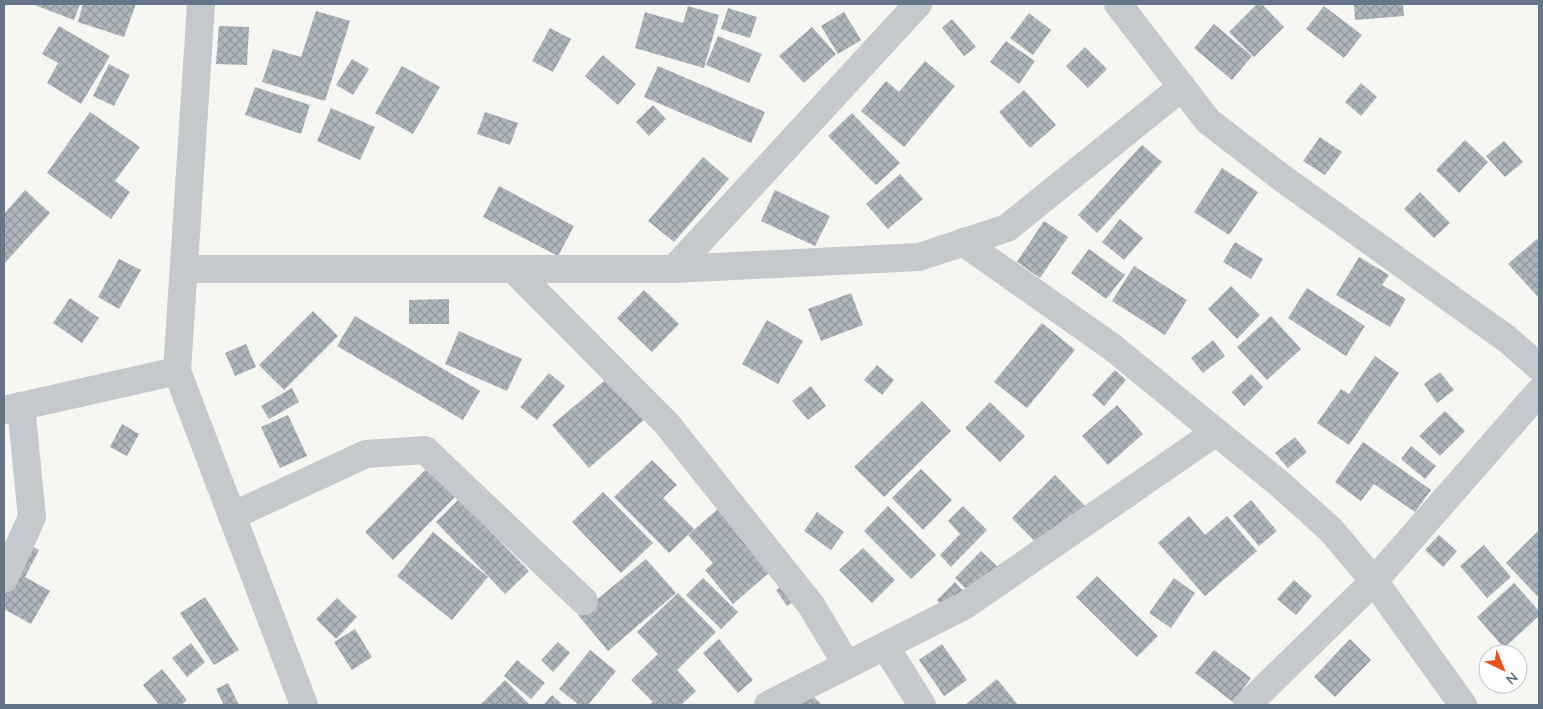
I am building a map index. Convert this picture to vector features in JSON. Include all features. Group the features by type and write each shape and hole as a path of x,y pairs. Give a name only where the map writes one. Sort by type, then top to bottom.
{"street":[{"path":"201,4 177,371 304,705"},
{"path":"674,269 918,4"},
{"path":"1118,4 1208,121 1282,178 1507,339 1539,367"},
{"path":"184,269 674,269 919,257 1007,228 1182,87"},
{"path":"963,242 1112,347 1280,485 1331,530 1374,581 1463,705"},
{"path":"513,268 667,424 811,605 847,665"},
{"path":"4,580 32,517 12,408 177,371"},
{"path":"1247,705 1374,581 1539,392"},
{"path":"768,705 964,606 1216,432"},
{"path":"232,516 366,454 425,450 584,601"},
{"path":"886,646 922,705"}],"building":[{"path":"32,4 80,4 74,20"},
{"path":"83,4 136,4 124,37 78,22"},
{"path":"1257,4 1262,4 1284,27 1254,57 1229,32"},
{"path":"1354,4 1403,4 1404,16 1355,20"},
{"path":"688,6 719,15 704,68 635,48 645,12 683,23"},
{"path":"1324,6 1362,35 1344,58 1306,29"},
{"path":"728,8 757,17 750,38 721,29"},
{"path":"316,11 350,21 325,101 262,82 273,49 301,57"},
{"path":"844,12 861,40 838,54 821,26"},
{"path":"1029,13 1051,30 1033,55 1010,38"},
{"path":"952,19 976,47 964,56 942,28"},
{"path":"1214,24 1252,56 1232,80 1194,48"},
{"path":"59,26 110,56 81,104 47,83 58,63 42,54"},
{"path":"219,26 249,27 247,65 216,64"},
{"path":"812,27 836,54 804,83 779,56"},
{"path":"550,28 571,39 553,72 532,61"},
{"path":"718,36 762,54 749,83 706,65"},
{"path":"1006,41 1035,61 1019,84 990,62"},
{"path":"1085,47 1107,69 1088,88 1066,66"},
{"path":"603,55 636,84 618,105 585,76"},
{"path":"352,59 369,69 353,95 336,85"},
{"path":"925,61 955,86 904,147 861,111 886,81 899,92"},
{"path":"109,64 130,75 114,106 93,96"},
{"path":"402,66 440,87 413,134 375,113"},
{"path":"658,66 765,112 751,143 644,97"},
{"path":"1361,83 1377,97 1361,116 1345,102"},
{"path":"255,87 310,105 301,134 245,115"},
{"path":"1024,90 1056,125 1030,148 999,112"},
{"path":"653,105 666,119 649,136 636,122"},
{"path":"331,108 375,127 360,160 317,141"},
{"path":"90,112 140,147 115,181 130,192 111,219 47,173"},
{"path":"485,112 518,123 510,145 477,134"},
{"path":"852,113 900,163 876,185 828,136"},
{"path":"1320,137 1342,152 1325,175 1303,161"},
{"path":"1465,140 1488,162 1459,193 1436,170"},
{"path":"1504,141 1523,162 1505,177 1486,156"},
{"path":"1142,145 1162,162 1097,233 1078,215"},
{"path":"703,157 729,179 674,242 648,221"},
{"path":"1222,168 1258,192 1229,235 1194,212"},
{"path":"900,174 923,199 888,229 866,204"},
{"path":"499,186 574,226 558,256 483,217"},
{"path":"25,190 50,213 4,264 4,214"},
{"path":"775,190 830,216 815,246 761,221"},
{"path":"1420,192 1450,223 1434,238 1404,209"},
{"path":"1120,219 1143,238 1124,260 1102,242"},
{"path":"1044,221 1068,237 1040,278 1017,262"},
{"path":"1537,239 1539,241 1539,298 1508,264"},
{"path":"1235,242 1263,259 1251,279 1223,262"},
{"path":"1089,249 1125,275 1106,299 1071,273"},
{"path":"1359,257 1389,275 1382,285 1406,299 1390,327 1336,295"},
{"path":"119,259 141,270 119,309 98,297"},
{"path":"1134,266 1187,300 1165,335 1112,301"},
{"path":"1231,286 1260,315 1237,339 1208,309"},
{"path":"1307,288 1365,326 1346,356 1288,318"},
{"path":"644,290 679,324 652,352 617,318"},
{"path":"851,293 863,325 821,341 808,309"},
{"path":"70,298 99,318 82,343 53,323"},
{"path":"449,299 449,324 409,324 409,300"},
{"path":"313,311 338,336 284,390 259,365"},
{"path":"355,316 480,391 463,420 337,346"},
{"path":"1271,316 1301,349 1267,380 1237,347"},
{"path":"767,320 803,341 778,384 742,364"},
{"path":"1042,323 1075,350 1027,408 994,382"},
{"path":"459,331 522,359 507,391 445,364"},
{"path":"1213,340 1225,356 1203,373 1191,358"},
{"path":"246,344 256,367 235,376 225,353"},
{"path":"1375,356 1399,373 1349,445 1317,423 1341,389 1349,394"},
{"path":"877,365 894,380 882,395 864,380"},
{"path":"617,370 653,412 589,468 552,425"},
{"path":"1115,370 1126,380 1104,406 1092,395"},
{"path":"1440,372 1454,390 1437,403 1424,384"},
{"path":"549,373 565,386 537,420 520,407"},
{"path":"1251,374 1263,387 1244,406 1232,392"},
{"path":"811,386 826,406 808,420 792,401"},
{"path":"292,388 299,402 269,419 261,406"},
{"path":"922,401 951,431 884,497 854,467"},
{"path":"990,402 1025,436 1000,462 965,428"},
{"path":"1117,405 1143,434 1108,465 1082,436"},
{"path":"1445,411 1465,431 1440,456 1419,436"},
{"path":"288,415 307,456 280,468 261,427"},
{"path":"122,424 139,434 127,456 110,447"},
{"path":"1295,437 1307,452 1288,468 1275,453"},
{"path":"1363,442 1431,490 1415,512 1374,484 1361,501 1335,482"},
{"path":"1411,446 1436,466 1425,479 1401,459"},
{"path":"652,460 677,485 663,498 694,529 669,553 614,497"},
{"path":"428,467 457,495 393,560 365,532"},
{"path":"921,469 952,500 923,530 892,498"},
{"path":"1055,475 1087,508 1044,551 1012,518"},
{"path":"603,492 653,543 621,573 572,522"},
{"path":"459,499 529,571 505,594 436,522"},
{"path":"1251,500 1277,531 1259,546 1233,516"},
{"path":"726,502 780,563 733,604 705,570 713,563 688,535"},
{"path":"888,506 936,555 911,579 864,531"},
{"path":"963,506 987,530 951,567 940,555 960,534 948,521"},
{"path":"817,512 844,532 831,550 804,531"},
{"path":"1189,516 1205,535 1227,516 1257,551 1205,596 1158,543"},
{"path":"1539,530 1539,598 1506,563"},
{"path":"433,532 488,577 452,620 397,576"},
{"path":"1439,535 1457,551 1443,567 1425,550"},
{"path":"14,536 39,550 25,577 50,591 31,624 4,609 4,554"},
{"path":"1484,545 1511,577 1487,598 1460,566"},
{"path":"863,548 895,580 872,603 839,570"},
{"path":"981,551 999,568 972,595 955,578"},
{"path":"646,559 676,593 608,651 578,615"},
{"path":"1097,576 1158,636 1137,657 1076,597"},
{"path":"703,578 738,612 721,629 686,595"},
{"path":"794,578 805,595 787,606 776,590"},
{"path":"1174,578 1195,593 1171,628 1149,613"},
{"path":"1294,580 1312,596 1296,615 1277,599"},
{"path":"955,582 969,597 950,614 937,600"},
{"path":"1514,583 1539,611 1539,616 1508,644 1501,644 1477,617"},
{"path":"678,593 716,632 677,670 696,691 681,705 649,705 653,702 631,680 658,654 637,632"},
{"path":"205,597 239,650 214,665 180,613"},
{"path":"337,598 357,617 336,639 316,619"},
{"path":"355,629 372,657 352,670 334,642"},
{"path":"719,639 753,680 738,693 703,653"},
{"path":"1350,639 1371,660 1335,697 1314,677"},
{"path":"558,642 570,653 553,672 541,660"},
{"path":"191,643 205,662 187,677 172,658"},
{"path":"942,644 967,680 944,696 919,660"},
{"path":"590,650 616,671 588,705 579,705 559,689"},
{"path":"1214,650 1251,678 1233,702 1195,673"},
{"path":"517,660 545,683 531,699 504,676"},
{"path":"162,669 187,700 181,705 159,705 143,685"},
{"path":"997,679 1018,705 965,705"},
{"path":"505,680 530,705 480,705"},
{"path":"228,683 239,705 224,705 216,689"},
{"path":"811,694 822,705 800,705"},
{"path":"552,695 563,705 543,705"}]}
